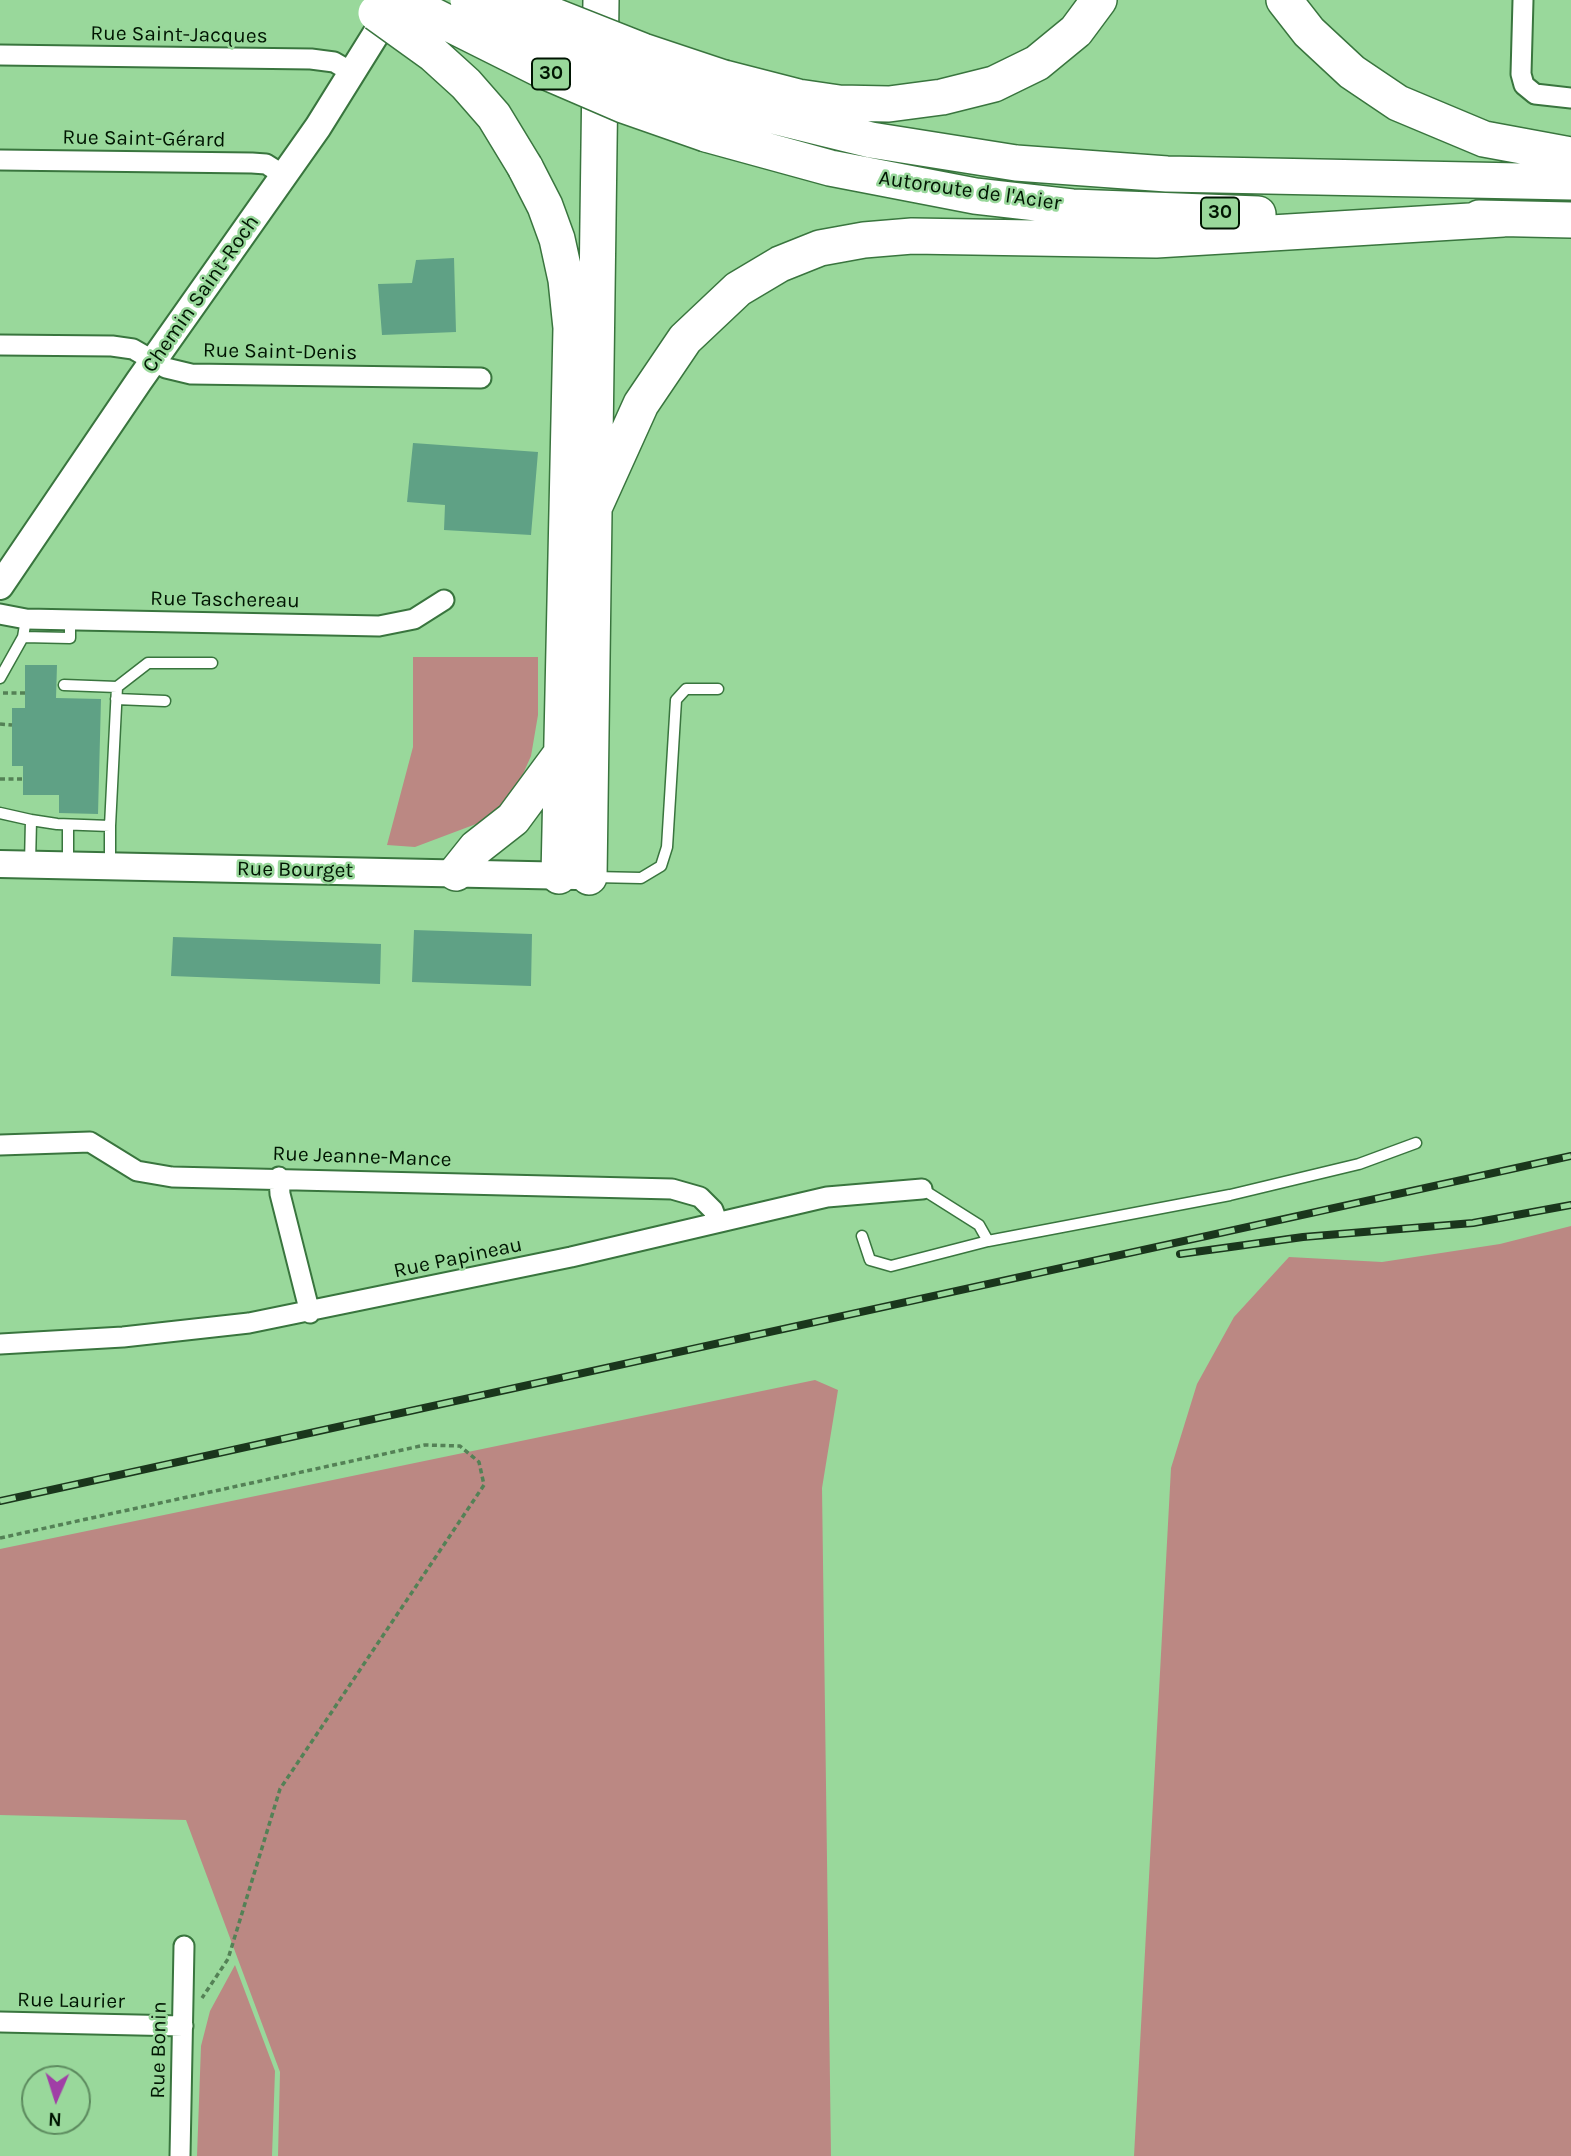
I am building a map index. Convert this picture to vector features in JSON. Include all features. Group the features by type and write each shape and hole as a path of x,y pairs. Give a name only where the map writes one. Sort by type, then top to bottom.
{"highway":[{"path":"359,0 417,41 458,76 494,116 545,206 557,239 570,305 571,387 561,754 574,876"},
{"name":"Autoroute de l'Acier","path":"402,0 544,71 623,105 716,105 908,147 1055,167 1199,175 1571,182"},
{"name":"Autoroute de l'Acier","path":"468,0 588,57 716,105 865,176 1030,202 1183,212 1571,220"},
{"path":"514,0 643,51 716,105 798,97 839,103 889,104 942,97 994,83 1037,63 1076,31 1100,0"},
{"path":"574,876 594,508 601,0"},
{"path":"1284,0 1309,32 1352,72 1398,103 1484,139 1571,155"},
{"path":"594,508 628,428 655,380 684,339 738,289 780,264 820,248 864,240 912,236 1156,240 1503,219"},
{"path":"456,873 476,848 513,818 561,754"}],"main road":[{"name":"Chemin Saint-Roch","path":"5,569 285,176 397,0"},
{"name":"Rue Bourget","path":"0,864 574,876"}],"street":[{"path":"1523,0 1521,74 1524,85 1535,94 1571,98"},
{"name":"Rue Saint-Jacques","path":"0,55 320,60 334,62 353,73"},
{"name":"Rue Saint-Gérard","path":"0,160 251,163 266,164 285,176"},
{"name":"Rue Saint-Denis","path":"0,345 112,346 133,349 166,368 191,374 481,378"},
{"name":"Rue Taschereau","path":"0,614 24,628 70,620 379,626 414,619 444,600"},
{"name":"Rue Jeanne-Mance","path":"0,1145 90,1142 137,1171 152,1175 672,1189 700,1197 713,1210 717,1221"},
{"path":"279,1177 280,1194 310,1313"},
{"name":"Rue Papineau","path":"0,1344 171,1332 310,1313 840,1195 922,1189"},
{"name":"Rue Bonin","path":"180,2156 184,1946"},
{"name":"Rue Laurier","path":"0,2022 183,2026"}],"lane":[{"path":"0,678 24,628"},
{"path":"64,685 117,687 148,663 212,663"},
{"path":"110,866 117,687"},
{"path":"574,876 641,877 661,866 667,847 676,701 686,689 718,689"},
{"path":"116,699 164,701"},
{"path":"0,813 31,820 110,826"},
{"path":"30,864 31,820"},
{"path":"68,824 68,865"},
{"path":"862,1236 870,1259 891,1266 988,1241 1243,1192 1359,1164 1416,1143"},
{"path":"922,1189 979,1225 988,1241"}],"path":[{"path":"0,693 25,693"},
{"path":"0,724 12,725"},
{"path":"0,779 23,779"},
{"path":"0,1538 425,1445 460,1446 479,1462 484,1485 280,1788 228,1959 183,2026"}],"shaded area":[{"path":"413,657 538,657 538,715 531,756 515,792 492,818 415,847 387,845 413,747"},
{"path":"1571,1226 1571,2156 1134,2156 1171,1468 1197,1384 1234,1317 1289,1257 1382,1262 1500,1244"},
{"path":"815,1380 838,1390 822,1488 831,2156 278,2156 280,2072 186,1820 0,1815 0,1549"},
{"path":"235,1965 275,2071 272,2156 197,2156 201,2046 210,2011"}],"building":[{"path":"454,258 456,332 382,335 378,284 412,283 416,260"},
{"path":"413,443 538,452 531,535 444,530 445,505 407,502"},
{"path":"25,665 57,665 56,698 101,699 98,814 59,813 59,795 23,795 23,766 12,766 12,708 25,708"},
{"path":"414,930 532,934 531,986 412,982"},
{"path":"173,937 381,944 380,984 171,976"}],"railway":[{"path":"0,1501 1571,1156"},
{"path":"1180,1254 1303,1237 1473,1223 1571,1205"}]}
